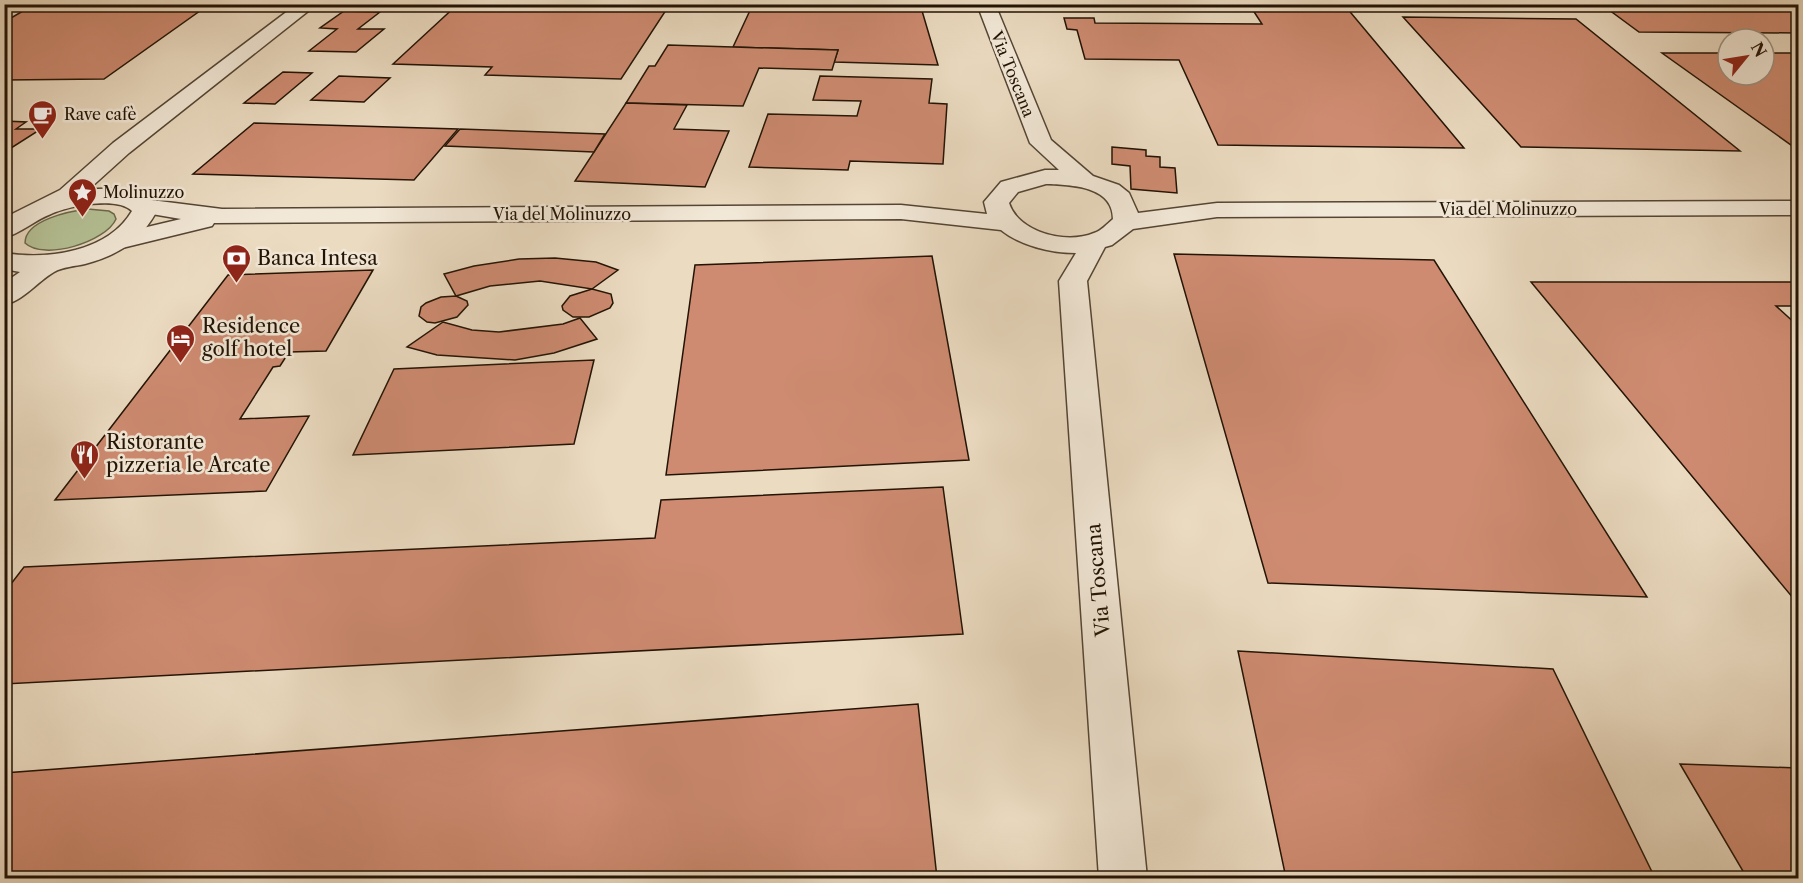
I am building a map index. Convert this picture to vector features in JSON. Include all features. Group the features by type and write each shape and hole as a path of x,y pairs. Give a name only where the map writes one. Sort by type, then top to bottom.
{"street":[{"path":"10,221 46,208 69,195 121,148 309,4"},
{"name":"Via Toscana","path":"986,4 1041,143 1084,180"},
{"name":"Via Toscana","path":"1028,180 1041,143"},
{"path":"94,197 121,148"},
{"path":"1084,180 1045,177 1028,180 1006,189 999,196 995,204 997,214 1004,223 1018,233 1037,240 1077,244 1095,242 1110,237 1126,222 1128,212 1123,201 1112,192"},
{"name":"Via del Molinuzzo","path":"1084,180 1112,192 1217,210"},
{"name":"Via del Molinuzzo","path":"46,208 94,197 114,196 132,199 143,206 222,217 902,212 1004,223"},
{"name":"Via del Molinuzzo","path":"902,212 999,196"},
{"path":"5,263 47,264 75,258 118,241 142,222 146,211 143,206"},
{"name":"Via del Molinuzzo","path":"1126,222 1217,210 1798,208"},
{"name":"Via del Molinuzzo","path":"118,241 222,217"},
{"path":"1037,240 1073,281 1095,242"},
{"path":"4,297 47,264"},
{"name":"Via Toscana","path":"1073,281 1123,879"}],"green space":[{"path":"88,209 109,211 116,219 100,235 74,246 46,250 34,248 25,243 32,228 40,223 60,215"}],"building":[{"path":"35,4 100,4 94,8 204,8 104,79 4,80 4,22"},
{"path":"458,4 670,4 621,79 485,75 492,67 393,64"},
{"path":"753,4 920,4 938,65 834,62 838,50 733,47"},
{"path":"1249,4 1346,7 1464,148 1218,145 1179,60 1085,59 1077,30 1067,29 1064,18 1094,18 1095,23 1262,24"},
{"path":"1601,4 1798,4 1798,33 1776,33 1776,27 1716,27 1716,32 1639,32"},
{"path":"344,11 380,12 358,29 384,29 356,52 309,51 337,29 320,28"},
{"path":"1403,17 1576,19 1740,151 1521,147"},
{"path":"668,45 838,50 832,70 759,68 743,106 626,103 649,66 655,66"},
{"path":"1662,53 1716,53 1716,87 1776,87 1776,53 1798,53 1798,150"},
{"path":"283,72 312,73 275,104 244,103"},
{"path":"339,76 390,78 364,102 311,100"},
{"path":"820,76 932,79 929,103 947,104 943,164 850,161 848,170 749,167 768,114 857,116 861,101 813,100"},
{"path":"626,103 687,105 674,129 729,131 705,187 575,181"},
{"path":"4,121 26,122 16,129 41,129 8,150 4,150"},
{"path":"254,123 458,129 414,180 193,174"},
{"path":"460,129 605,134 594,152 445,146"},
{"path":"1112,147 1146,150 1146,156 1160,157 1160,167 1175,168 1177,193 1131,189 1130,166 1112,164"},
{"path":"1174,254 1434,260 1647,597 1268,583"},
{"path":"932,256 969,460 666,475 695,265"},
{"path":"555,258 596,262 618,270 592,289 540,281 490,286 456,296 444,274 474,266 519,259"},
{"path":"373,270 326,351 289,352 280,366 273,367 240,419 309,416 266,491 55,500 228,275"},
{"path":"1531,282 1798,282 1798,306 1776,306 1798,326 1798,604"},
{"path":"592,289 611,294 613,303 610,308 589,317 573,317 563,310 562,306 570,296"},
{"path":"456,296 467,301 468,305 457,317 435,323 427,322 419,316 421,307 426,303 441,297"},
{"path":"580,318 597,339 554,353 515,360 437,355 407,347 443,322 472,330 499,332 563,324"},
{"path":"594,360 574,444 353,455 394,369"},
{"path":"943,487 963,634 4,684 4,593 24,567 655,538 661,500"},
{"path":"1238,651 1553,669 1655,878 1286,878"},
{"path":"918,704 937,878 4,878 4,773"},
{"path":"1680,764 1798,768 1798,878 1747,878"}],"place":[{"name":"Rave cafè","path":"43,140"},
{"name":"Molinuzzo","path":"82,218"},
{"name":"Banca Intesa","path":"236,284"},
{"name":"Residence golf hotel","path":"181,364"},
{"name":"Ristorante pizzeria le Arcate","path":"85,480"}]}
